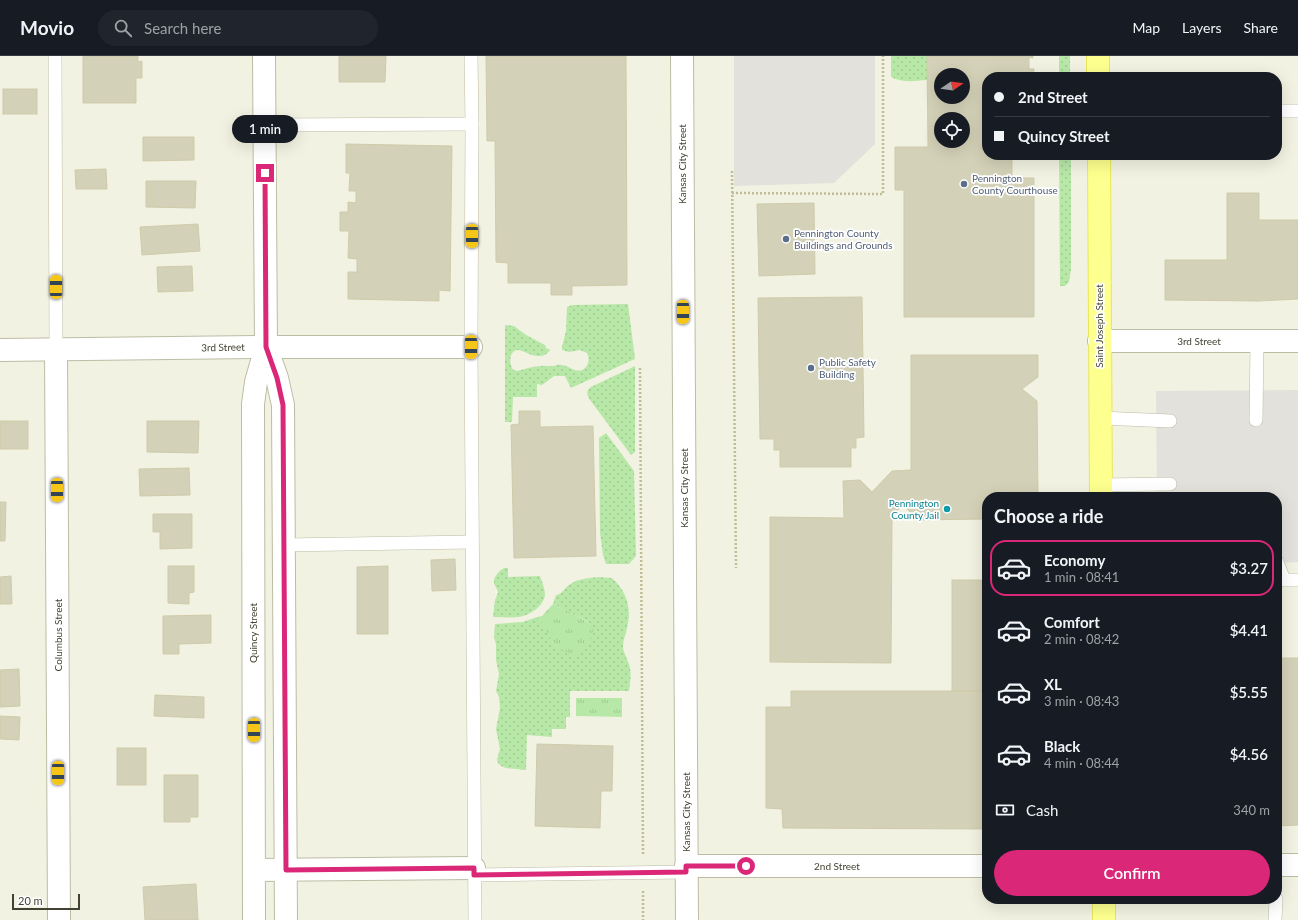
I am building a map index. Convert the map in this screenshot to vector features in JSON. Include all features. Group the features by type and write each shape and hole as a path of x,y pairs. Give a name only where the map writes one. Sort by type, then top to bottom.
{"main road":[{"path":"1098,56 1098,72"},
{"name":"Saint Joseph Street","path":"1099,160 1100,491"},
{"path":"1104,904 1104,920"}],"street":[{"name":"Quincy Street","path":"254,920 253,404 256,382 266,347 264,56"},
{"name":"Kansas City Street","path":"682,56 687,920"},
{"name":"3rd Street","path":"1099,341 1298,341"},
{"name":"3rd Street","path":"0,350 266,347 471,347"},
{"name":"Quincy Street","path":"266,347 277,378 283,405 286,920"},
{"name":"Columbus Street","path":"56,349 59,920"},
{"path":"1282,865 1298,865"},
{"name":"2nd Street","path":"686,869 982,866"},
{"path":"254,870 474,871"}],"lane":[{"path":"55,56 56,349"},
{"path":"471,56 474,920"},
{"path":"1282,111 1298,111"},
{"path":"265,125 472,124"},
{"path":"1256,420 1257,341"},
{"path":"1100,418 1170,421"},
{"path":"1100,491 1170,484"},
{"path":"284,545 472,542"},
{"path":"1282,575 1284,580 1298,580"},
{"path":"474,871 643,873 686,869"},
{"path":"1276,904 1276,920"}],"path":[{"path":"732,193 883,194 883,56"},
{"path":"732,171 736,568"},
{"path":"640,368 643,920"}],"green space":[{"path":"891,56 927,56 927,80 904,81 891,77"},
{"path":"1059,56 1070,56 1070,72 1059,72"},
{"path":"1059,160 1071,160 1071,269 1069,282 1065,286 1060,286"},
{"path":"628,304 635,359 571,388 565,376 554,376 542,385 537,384 537,397 513,397 512,422 505,422 505,325 514,326 526,335 545,345 546,348 550,350 543,356 540,356 516,350 512,353 510,358 512,368 514,370 517,371 536,366 564,365 579,371 584,368 589,360 587,353 580,350 569,352 562,350 566,331 567,307 572,305"},
{"path":"635,366 635,452 631,455 590,400 587,392 591,387"},
{"path":"606,433 634,471 636,556 629,564 606,564 603,555 600,533 599,438"},
{"path":"504,568 508,568 508,577 540,576 545,595 539,607 519,617 493,617 495,600 498,593 498,590 494,584 494,579"},
{"path":"598,577 612,578 625,595 627,601 629,614 623,646 630,671 629,691 570,691 570,717 566,717 566,729 552,729 552,737 527,735 526,770 501,766 497,759 500,749 496,729 500,708 499,697 496,691 499,674 494,636 495,624 523,622 537,617 542,621 553,643 582,652 594,630 585,620 553,604 556,595 572,583 583,579"},
{"path":"553,604 576,615 587,622 594,630 590,640 581,654 571,654 555,645 537,617 542,616"},
{"path":"576,698 622,698 622,717 576,716"}],"shaded area":[{"path":"734,56 875,56 875,144 834,183 734,186"},
{"path":"1298,390 1298,562 1282,563 1282,492 1157,492 1156,391"}],"building":[{"path":"83,56 138,56 138,62 142,61 142,78 136,78 136,103 83,103"},
{"path":"339,56 386,56 385,82 339,82"},
{"path":"486,56 626,56 627,285 572,286 572,295 551,295 551,283 508,283 508,263 496,262 495,141 487,141"},
{"name":"Pennington County Courthouse","path":"927,56 1033,56 1033,58 1029,57 1029,69 1034,69 1034,72 982,72 982,160 1012,160 1012,178 1034,178 1034,317 904,317 904,190 895,190 895,147 928,147"},
{"path":"3,89 37,89 37,114 3,114"},
{"path":"143,137 194,137 194,160 143,161"},
{"path":"346,144 452,146 450,291 439,290 439,301 348,299 348,272 357,272 357,259 348,258 349,231 340,231 340,212 348,212 348,202 356,203 356,191 349,191 350,173 346,173"},
{"path":"106,169 107,189 76,189 75,170"},
{"path":"146,181 196,181 195,208 146,207"},
{"path":"1227,193 1259,193 1259,220 1298,220 1298,299 1259,301 1165,300 1165,260 1227,260"},
{"name":"Pennington County Buildings and Grounds","path":"814,203 815,274 759,276 757,204"},
{"path":"198,224 200,251 142,255 140,227"},
{"path":"192,266 193,291 158,292 157,267"},
{"name":"Public Safety Building","path":"862,297 864,437 856,438 856,448 851,448 851,467 780,467 780,450 774,450 774,439 760,439 758,298"},
{"name":"Pennington County Jail","path":"911,355 1038,355 1038,377 1022,389 1037,401 1038,492 982,492 982,519 911,520 911,513 903,505 892,516 891,663 770,662 770,517 844,518 843,481 860,480 872,492 892,471 911,470"},
{"path":"519,411 540,411 540,427 593,426 596,556 514,558 511,425 519,424"},
{"path":"0,421 28,421 28,449 0,449"},
{"path":"147,421 199,421 198,453 147,452"},
{"path":"189,468 190,495 140,496 139,469"},
{"path":"0,502 6,502 5,541 0,541"},
{"path":"153,514 192,514 192,548 160,549 160,532 153,532"},
{"path":"455,559 456,590 432,591 431,560"},
{"path":"168,566 194,566 194,592 189,593 189,604 168,603"},
{"path":"388,566 388,634 357,634 357,567"},
{"path":"11,576 12,604 0,604 0,577"},
{"path":"952,580 982,580 982,691 952,691"},
{"path":"211,615 211,643 179,644 179,654 163,654 163,616"},
{"path":"1282,658 1298,658 1298,825 1282,826"},
{"path":"19,669 20,706 0,707 0,670"},
{"path":"791,691 982,691 982,829 783,828 782,809 766,808 766,707 791,707"},
{"path":"155,695 204,697 204,718 154,716"},
{"path":"0,716 20,717 19,740 0,739"},
{"path":"537,744 613,746 612,791 601,791 600,828 535,826"},
{"path":"117,748 146,748 146,785 117,785"},
{"path":"164,775 198,775 198,817 190,817 190,822 164,822"},
{"path":"196,884 198,920 145,920 143,887"}],"place":[{"name":"Pennington County Courthouse","path":"964,184"},
{"name":"Pennington County Buildings and Grounds","path":"786,239"},
{"name":"Public Safety Building","path":"811,368"},
{"name":"Pennington County Jail","path":"947,509"}],"route":[{"path":"265,173 266,347 277,378 283,405 286,870 474,868 474,875 686,872 686,866 746,866"}]}
